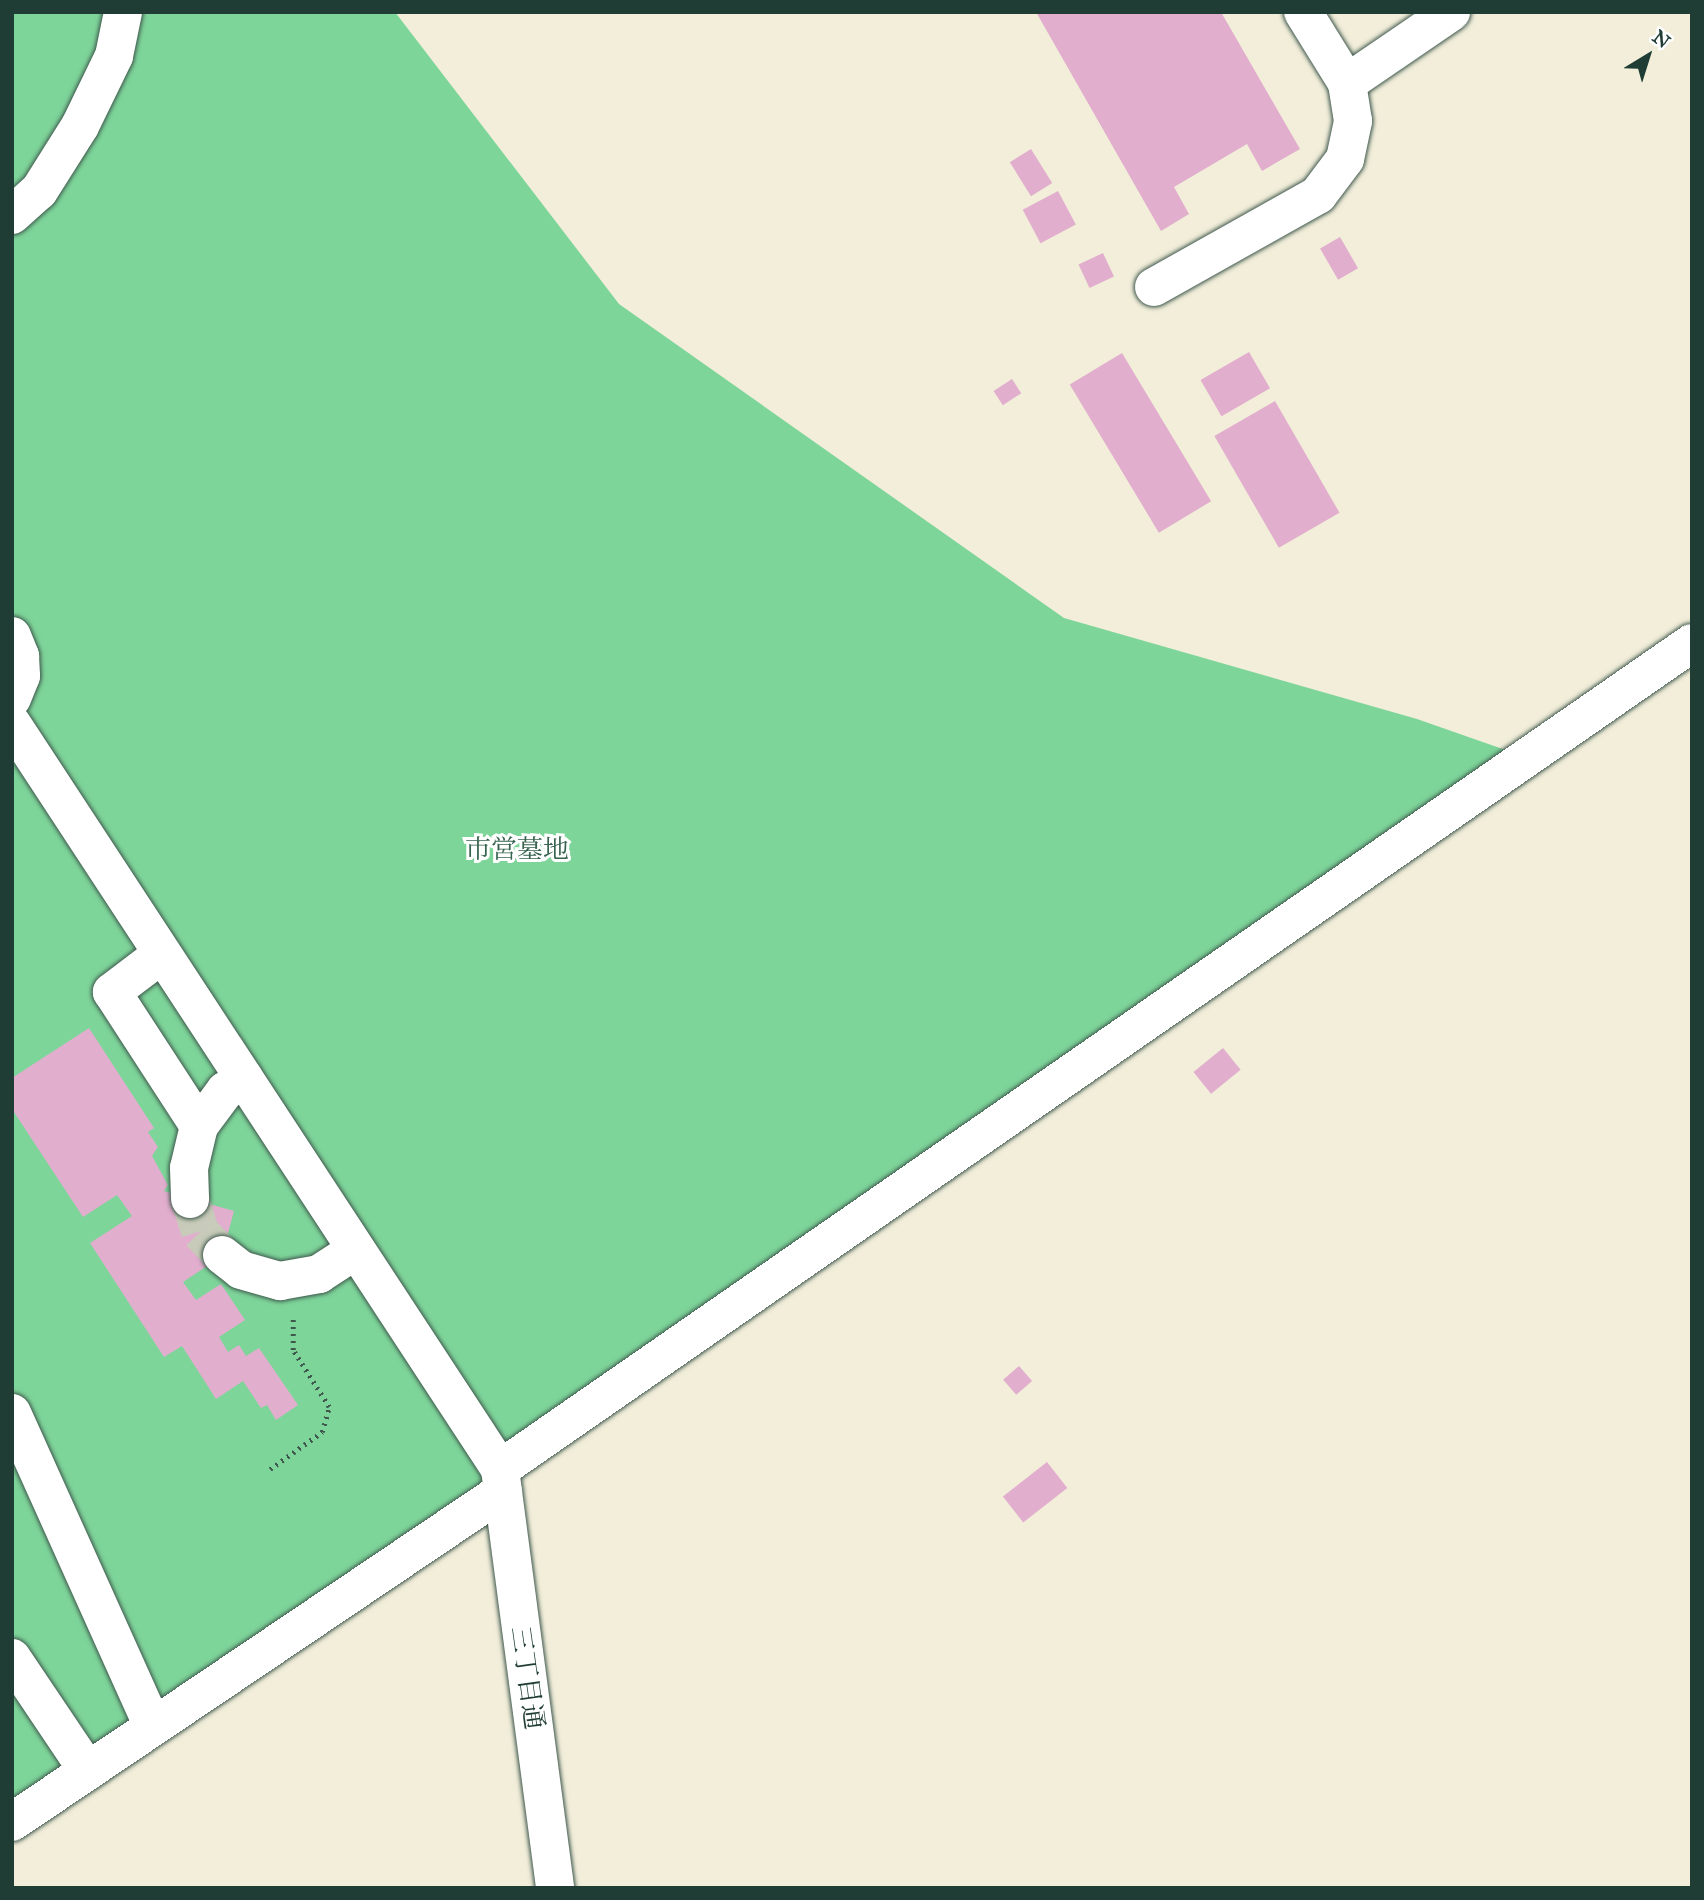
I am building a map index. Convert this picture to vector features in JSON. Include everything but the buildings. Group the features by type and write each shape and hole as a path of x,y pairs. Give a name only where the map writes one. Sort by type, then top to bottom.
{"street":[{"path":"12,215 39,191 80,126 114,56 123,12"},
{"path":"1154,287 1318,195 1345,159 1353,121 1347,83 1303,12"},
{"path":"1347,83 1451,12"},
{"path":"12,636 20,656 20,676 12,698"},
{"path":"12,1822 153,1727 1692,643"},
{"path":"12,724 356,1250 501,1480"},
{"path":"162,954 112,992 199,1126"},
{"path":"190,1199 189,1168 199,1126 225,1091 244,1078"},
{"path":"222,1255 241,1270 280,1281 319,1274 356,1250"},
{"path":"12,1413 22,1464 153,1727"},
{"name":"三丁目通","path":"501,1480 555,1888"},
{"path":"12,1658 88,1771"}],"path":[{"path":"270,1469 322,1432 329,1407 293,1350 294,1310"}],"green space":[{"name":"市営墓地","path":"12,12 395,12 619,304 1064,618 1417,719 1517,754 12,1833"}],"tunnel":[{"path":"190,1199 200,1232 222,1255"}]}
